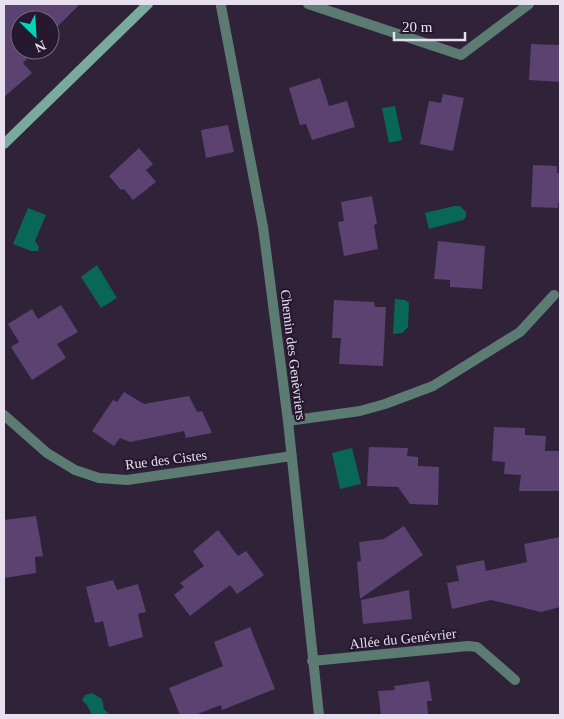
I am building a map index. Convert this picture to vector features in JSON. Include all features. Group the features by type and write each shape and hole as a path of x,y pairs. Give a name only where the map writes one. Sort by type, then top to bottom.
{"street":[{"path":"4,144 148,4"},
{"name":"Chemin des Genèvriers","path":"222,4 263,227 288,421 319,715"},
{"path":"308,4 460,55 529,4"},
{"path":"288,421 360,411 433,386 520,332 554,295"},
{"name":"Rue des Cistes","path":"4,415 47,453 75,470 99,478 127,480 292,456"},
{"name":"Allée du Genévrier","path":"312,662 468,646 477,647 515,680"}],"shaded area":[{"path":"395,106 402,140 389,143 382,108"},
{"path":"460,206 466,212 466,217 463,220 429,229 425,213"},
{"path":"28,208 46,215 35,241 39,247 38,251 31,251 13,244"},
{"path":"97,265 117,298 101,308 81,277"},
{"path":"395,299 405,300 409,303 408,327 402,333 393,334"},
{"path":"352,448 361,484 340,489 332,453"},
{"path":"92,693 102,699 104,709 110,715 92,715 82,700 85,695"}],"building":[{"path":"4,4 80,4 60,24 60,10 10,10 10,60 26,60 23,63 32,73 4,97"},
{"path":"531,44 560,45 560,82 529,80"},
{"path":"320,78 329,106 347,101 355,127 312,140 306,124 300,125 289,88"},
{"path":"443,94 464,98 453,151 420,144 429,101 441,103"},
{"path":"228,125 234,152 206,158 201,130"},
{"path":"139,148 153,164 146,170 156,182 133,200 109,176"},
{"path":"533,165 557,166 557,173 560,173 560,203 558,203 558,208 531,207"},
{"path":"372,196 377,224 374,225 378,249 344,256 338,222 344,221 341,202"},
{"path":"438,241 485,246 482,289 450,287 450,280 434,279"},
{"path":"334,300 374,302 375,307 386,307 383,366 339,364 341,338 332,338"},
{"path":"61,305 78,332 57,344 66,358 32,380 11,347 19,342 8,324 32,309 38,319"},
{"path":"124,392 144,404 189,396 197,412 202,411 212,433 186,438 184,431 130,442 120,438 114,446 92,431 113,400 117,402"},
{"path":"494,427 525,428 525,435 546,436 545,451 560,451 560,491 519,491 521,475 504,474 505,462 492,461"},
{"path":"369,447 408,448 407,456 418,457 418,466 439,467 438,505 410,504 398,487 367,486"},
{"path":"36,516 43,556 35,557 36,573 4,578 4,520"},
{"path":"404,526 423,555 360,599 357,562 361,561 359,542 384,539"},
{"path":"218,530 238,556 246,551 264,575 237,594 230,585 190,616 174,595 184,587 180,583 204,566 193,551"},
{"path":"560,537 560,607 541,612 491,600 452,609 447,583 459,581 456,566 484,560 486,571 527,562 524,544"},
{"path":"113,580 117,590 138,584 146,612 138,614 143,637 109,647 103,621 95,623 86,587"},
{"path":"409,590 412,619 363,624 361,600"},
{"path":"250,627 275,689 222,710 221,705 195,715 180,715 169,688 223,666 214,642"},
{"path":"429,681 432,701 427,701 428,715 381,715 378,691 395,690 394,686"}]}
